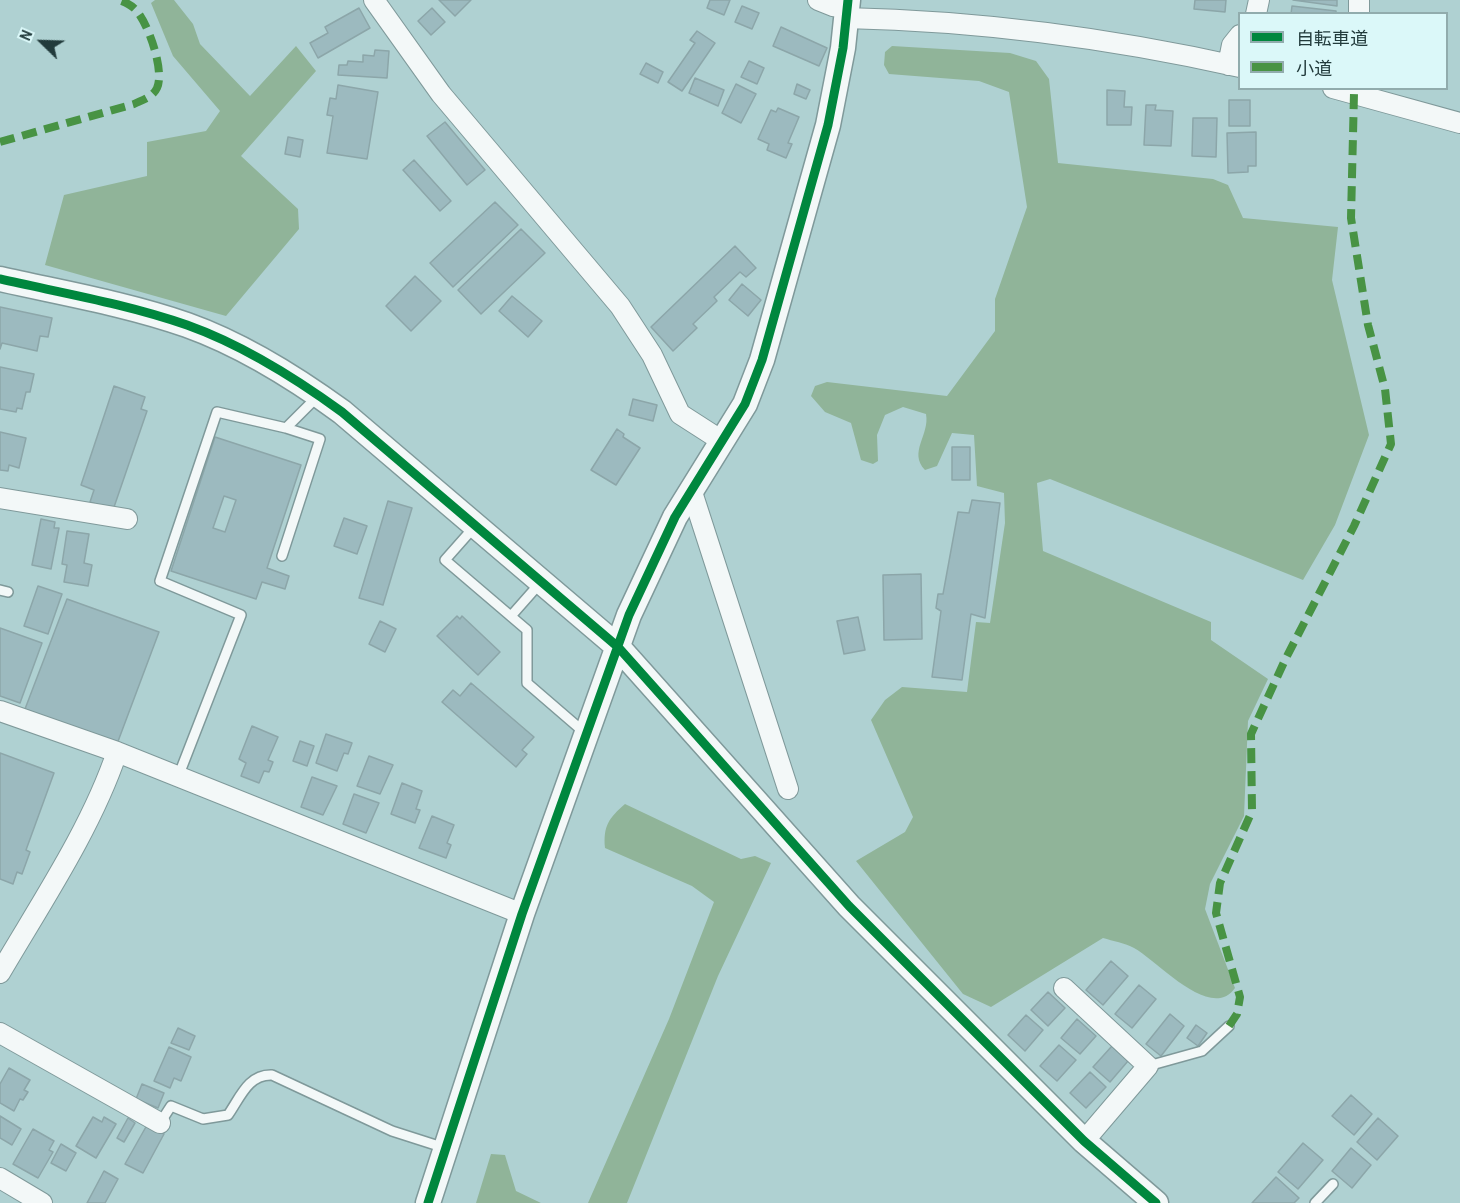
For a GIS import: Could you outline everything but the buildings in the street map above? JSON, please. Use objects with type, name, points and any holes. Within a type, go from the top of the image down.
[{"type":"street","points":[[374,0],[441,94],[620,306],[652,355],[680,414],[722,441]]},
{"type":"street","points":[[818,0],[833,6],[908,20],[1013,30],[1234,66],[1232,45],[1238,37]]},
{"type":"street","points":[[428,1203],[522,914],[618,647],[659,550],[691,489],[745,404],[779,304],[828,125],[848,9]]},
{"type":"street","points":[[1354,91],[1460,123]]},
{"type":"street","points":[[0,279],[140,311],[188,325],[241,348],[293,377],[319,395],[477,524],[618,647],[849,906],[1084,1141],[1156,1203]]},
{"type":"street","points":[[691,489],[788,789]]},
{"type":"street","points":[[0,498],[127,519]]},
{"type":"street","points":[[0,711],[117,752],[522,914]]},
{"type":"street","points":[[0,973],[46,896],[107,780],[117,752]]},
{"type":"street","points":[[1064,988],[1148,1066],[1084,1141]]},
{"type":"street","points":[[0,1033],[160,1123]]},
{"type":"street","points":[[0,1178],[42,1203]]},
{"type":"lane","points":[[286,428],[319,395]]},
{"type":"lane","points":[[178,777],[241,615],[160,582],[217,412],[286,428],[320,439],[282,556]]},
{"type":"lane","points":[[477,524],[445,560],[527,630],[527,683],[586,734]]},
{"type":"lane","points":[[511,616],[542,581]]},
{"type":"lane","points":[[1148,1066],[1202,1051],[1229,1026]]},
{"type":"lane","points":[[160,1123],[171,1106],[203,1119],[228,1115],[252,1078],[261,1074],[272,1075],[392,1131],[445,1148]]},
{"type":"lane","points":[[1315,1203],[1333,1184]]},
{"type":"green space","points":[[155,0],[174,0],[193,24],[200,44],[250,96],[296,46],[316,71],[241,156],[298,209],[299,229],[226,316],[45,265],[64,195],[147,176],[147,142],[206,131],[220,111],[173,56],[151,3]]},
{"type":"green space","points":[[892,46],[1010,53],[1036,61],[1049,79],[1058,163],[1213,179],[1228,185],[1243,218],[1338,227],[1332,280],[1369,435],[1335,525],[1303,580],[1050,479],[1037,483],[1043,551],[1211,622],[1211,640],[1268,679],[1248,721],[1244,816],[1210,884],[1205,909],[1235,988],[1225,997],[1213,998],[1199,994],[1134,948],[1103,938],[991,1007],[963,994],[856,861],[905,832],[913,817],[871,720],[885,700],[902,687],[967,692],[976,622],[990,623],[1005,523],[1004,493],[977,486],[974,435],[952,433],[937,466],[925,470],[920,463],[919,450],[925,429],[926,414],[903,407],[885,415],[877,435],[878,461],[873,464],[861,460],[851,423],[825,412],[811,396],[815,386],[827,382],[947,396],[995,331],[995,299],[1027,207],[1009,92],[979,81],[889,74],[884,65],[885,52]]},
{"type":"green space","points":[[625,804],[741,859],[755,856],[771,863],[718,976],[627,1203],[588,1203],[669,1019],[714,902],[692,886],[605,848],[608,823]]},
{"type":"green space","points":[[491,1154],[505,1155],[516,1191],[541,1203],[476,1203]]},
{"type":"marked path","points":[[0,142],[134,104],[153,94],[157,88],[159,70],[150,35],[135,9],[119,0]]},
{"type":"marked path","points":[[1229,1026],[1237,1014],[1240,997],[1216,913],[1220,883],[1252,811],[1251,734],[1285,660],[1354,526],[1391,444],[1385,389],[1368,325],[1351,218],[1354,93]]},
{"type":"cycle path","points":[[428,1203],[522,914],[629,615],[675,517],[745,404],[762,360],[828,125],[843,48],[848,0]]},
{"type":"cycle path","points":[[0,279],[141,311],[208,333],[268,363],[342,412],[618,647],[849,906],[1084,1141],[1156,1203]]}]
